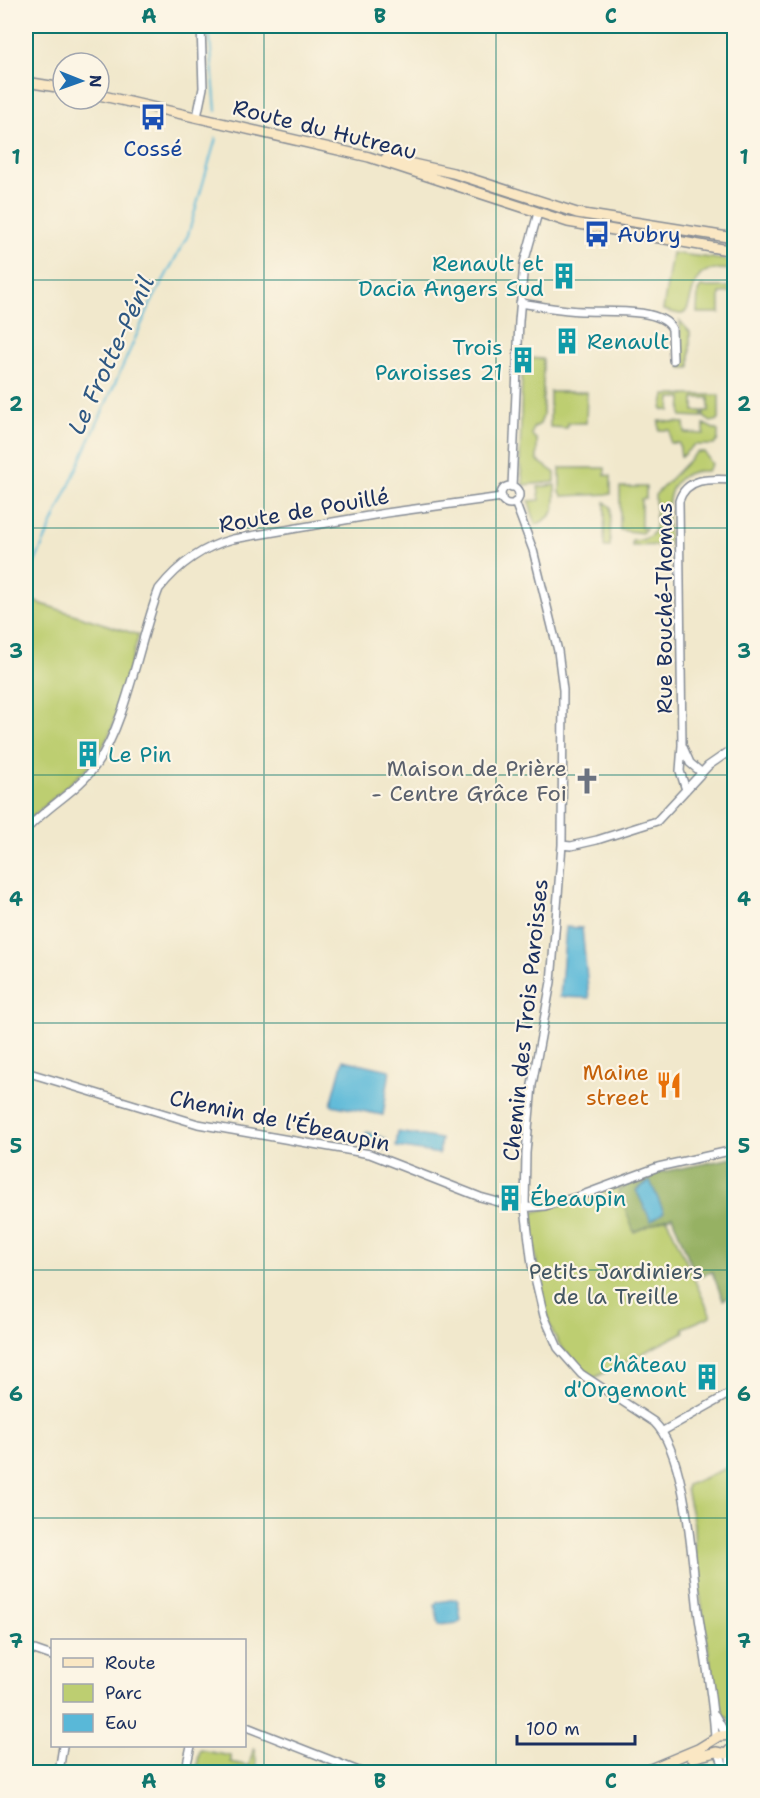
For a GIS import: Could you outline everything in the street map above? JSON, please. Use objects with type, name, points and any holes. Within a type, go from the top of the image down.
[{"type":"street","points":[[197,117],[203,88],[201,26]]},
{"type":"street","points":[[26,82],[51,86]]},
{"type":"street","name":"Route du Hutreau","points":[[111,98],[369,157],[571,223],[735,251]]},
{"type":"street","points":[[369,157],[390,159],[453,173],[577,213],[735,238]]},
{"type":"street","points":[[512,487],[520,303],[524,263],[538,213]]},
{"type":"street","points":[[520,303],[586,312],[608,310],[661,318],[672,328],[673,360]]},
{"type":"street","name":"Rue Bouché-Thomas","points":[[686,790],[680,771],[682,745],[679,501],[684,491],[696,482],[735,480]]},
{"type":"street","points":[[512,487],[518,492],[515,502],[507,503],[502,497],[504,489],[512,487]]},
{"type":"street","name":"Route de Pouillé","points":[[26,830],[89,774],[105,751],[118,720],[159,589],[196,554],[212,545],[232,539],[386,513],[502,497]]},
{"type":"street","name":"Chemin des Trois Paroisses","points":[[515,502],[533,550],[560,661],[564,690],[562,845],[551,982],[528,1119],[525,1208],[536,1286],[544,1316],[558,1348],[580,1374],[654,1422],[663,1431]]},
{"type":"street","name":"Rue Bouché-Thomas","points":[[682,745],[690,763],[702,772]]},
{"type":"street","points":[[562,845],[591,842],[653,823],[661,818],[702,772],[735,748]]},
{"type":"street","name":"Chemin de l'Ébeaupin","points":[[26,1072],[207,1126],[370,1154],[480,1197],[525,1208]]},
{"type":"street","points":[[525,1208],[545,1206],[580,1196],[658,1167],[735,1150]]},
{"type":"street","points":[[728,1773],[714,1740],[687,1516],[663,1431],[735,1391]]},
{"type":"street","points":[[26,1647],[51,1656]]},
{"type":"street","points":[[711,1704],[732,1742],[728,1773]]},
{"type":"street","points":[[246,1727],[361,1773]]},
{"type":"street","points":[[643,1773],[675,1761],[714,1740],[729,1735]]},
{"type":"street","points":[[63,1747],[59,1772],[95,1773]]},
{"type":"street","points":[[185,1773],[190,1747]]},
{"type":"street","points":[[675,1761],[732,1748]]},
{"type":"green space","points":[[672,253],[734,261],[734,270],[713,269],[703,273],[694,286],[685,312],[680,314],[663,310]]},
{"type":"green space","points":[[701,287],[734,287],[734,292],[720,293],[720,313],[697,313],[698,291]]},
{"type":"green space","points":[[680,321],[690,332],[690,368],[681,368]]},
{"type":"green space","points":[[527,358],[543,359],[543,416],[540,424],[533,428],[532,435],[537,440],[537,460],[555,473],[555,482],[524,485],[520,465],[522,367],[527,367]]},
{"type":"green space","points":[[550,392],[587,392],[586,423],[568,423],[567,428],[550,427]]},
{"type":"green space","points":[[665,395],[719,395],[719,420],[711,422],[704,417],[704,411],[709,411],[709,398],[694,398],[694,411],[702,411],[702,417],[681,416],[682,398],[671,398],[670,411],[662,409]]},
{"type":"green space","points":[[659,421],[684,423],[685,433],[704,434],[704,424],[718,431],[718,440],[714,445],[694,445],[681,457],[679,443],[670,443],[670,430],[659,430]]},
{"type":"green space","points":[[697,452],[704,452],[712,464],[707,471],[692,472],[681,477],[674,485],[668,507],[669,545],[632,546],[632,541],[642,540],[653,533],[656,520],[655,495]]},
{"type":"green space","points":[[560,468],[605,468],[605,475],[611,476],[611,494],[563,496],[560,492]]},
{"type":"green space","points":[[555,485],[554,510],[548,518],[535,525],[529,501],[540,500],[538,487]]},
{"type":"green space","points":[[620,487],[646,487],[646,498],[641,499],[641,528],[646,528],[642,533],[620,530]]},
{"type":"green space","points":[[605,502],[611,507],[610,547],[604,547]]},
{"type":"green space","points":[[26,599],[139,635],[111,731],[95,761],[26,823]]},
{"type":"green space","points":[[733,1158],[734,1295],[723,1300],[712,1272],[696,1277],[672,1216],[634,1232],[618,1190],[652,1174]]},
{"type":"green space","name":"Petits Jardiniers de la Treille","points":[[647,1175],[711,1316],[683,1328],[684,1332],[594,1378],[566,1352],[551,1329],[542,1298],[531,1216],[534,1212],[579,1200]]},
{"type":"green space","points":[[734,1465],[734,1723],[721,1713],[716,1701],[695,1561],[694,1524],[686,1489],[687,1485]]},
{"type":"green space","points":[[254,1747],[258,1772],[196,1772],[200,1750],[231,1756],[231,1762],[249,1766]]},
{"type":"water","points":[[566,927],[582,928],[589,998],[560,997]]},
{"type":"water","points":[[343,1060],[390,1070],[383,1115],[331,1105]]},
{"type":"water","points":[[367,1132],[386,1139],[384,1150],[359,1140]]},
{"type":"water","points":[[398,1132],[441,1139],[439,1154],[396,1147]]},
{"type":"water","points":[[650,1181],[664,1212],[651,1221],[636,1190]]},
{"type":"water","points":[[456,1599],[461,1620],[458,1623],[439,1625],[435,1605],[438,1602]]},
{"type":"waterway","name":"Le Frotte-Pénil","points":[[209,26],[216,111]]},
{"type":"waterway","name":"Le Frotte-Pénil","points":[[26,582],[151,303],[188,235],[216,138]]},
{"type":"place","name":"Cossé","points":[[153,117]]},
{"type":"place","name":"Aubry","points":[[597,234]]},
{"type":"place","name":"Renault et Dacia Angers Sud","points":[[564,276]]},
{"type":"place","name":"Renault","points":[[567,341]]},
{"type":"place","name":"Trois Paroisses 21","points":[[523,360]]},
{"type":"place","name":"Le Pin","points":[[88,754]]},
{"type":"place","name":"Maison de Prière - Centre Grâce Foi","points":[[587,781]]},
{"type":"place","name":"Maine street","points":[[669,1085]]},
{"type":"place","name":"Ébeaupin","points":[[510,1198]]},
{"type":"place","name":"Château d'Orgemont","points":[[707,1377]]}]
